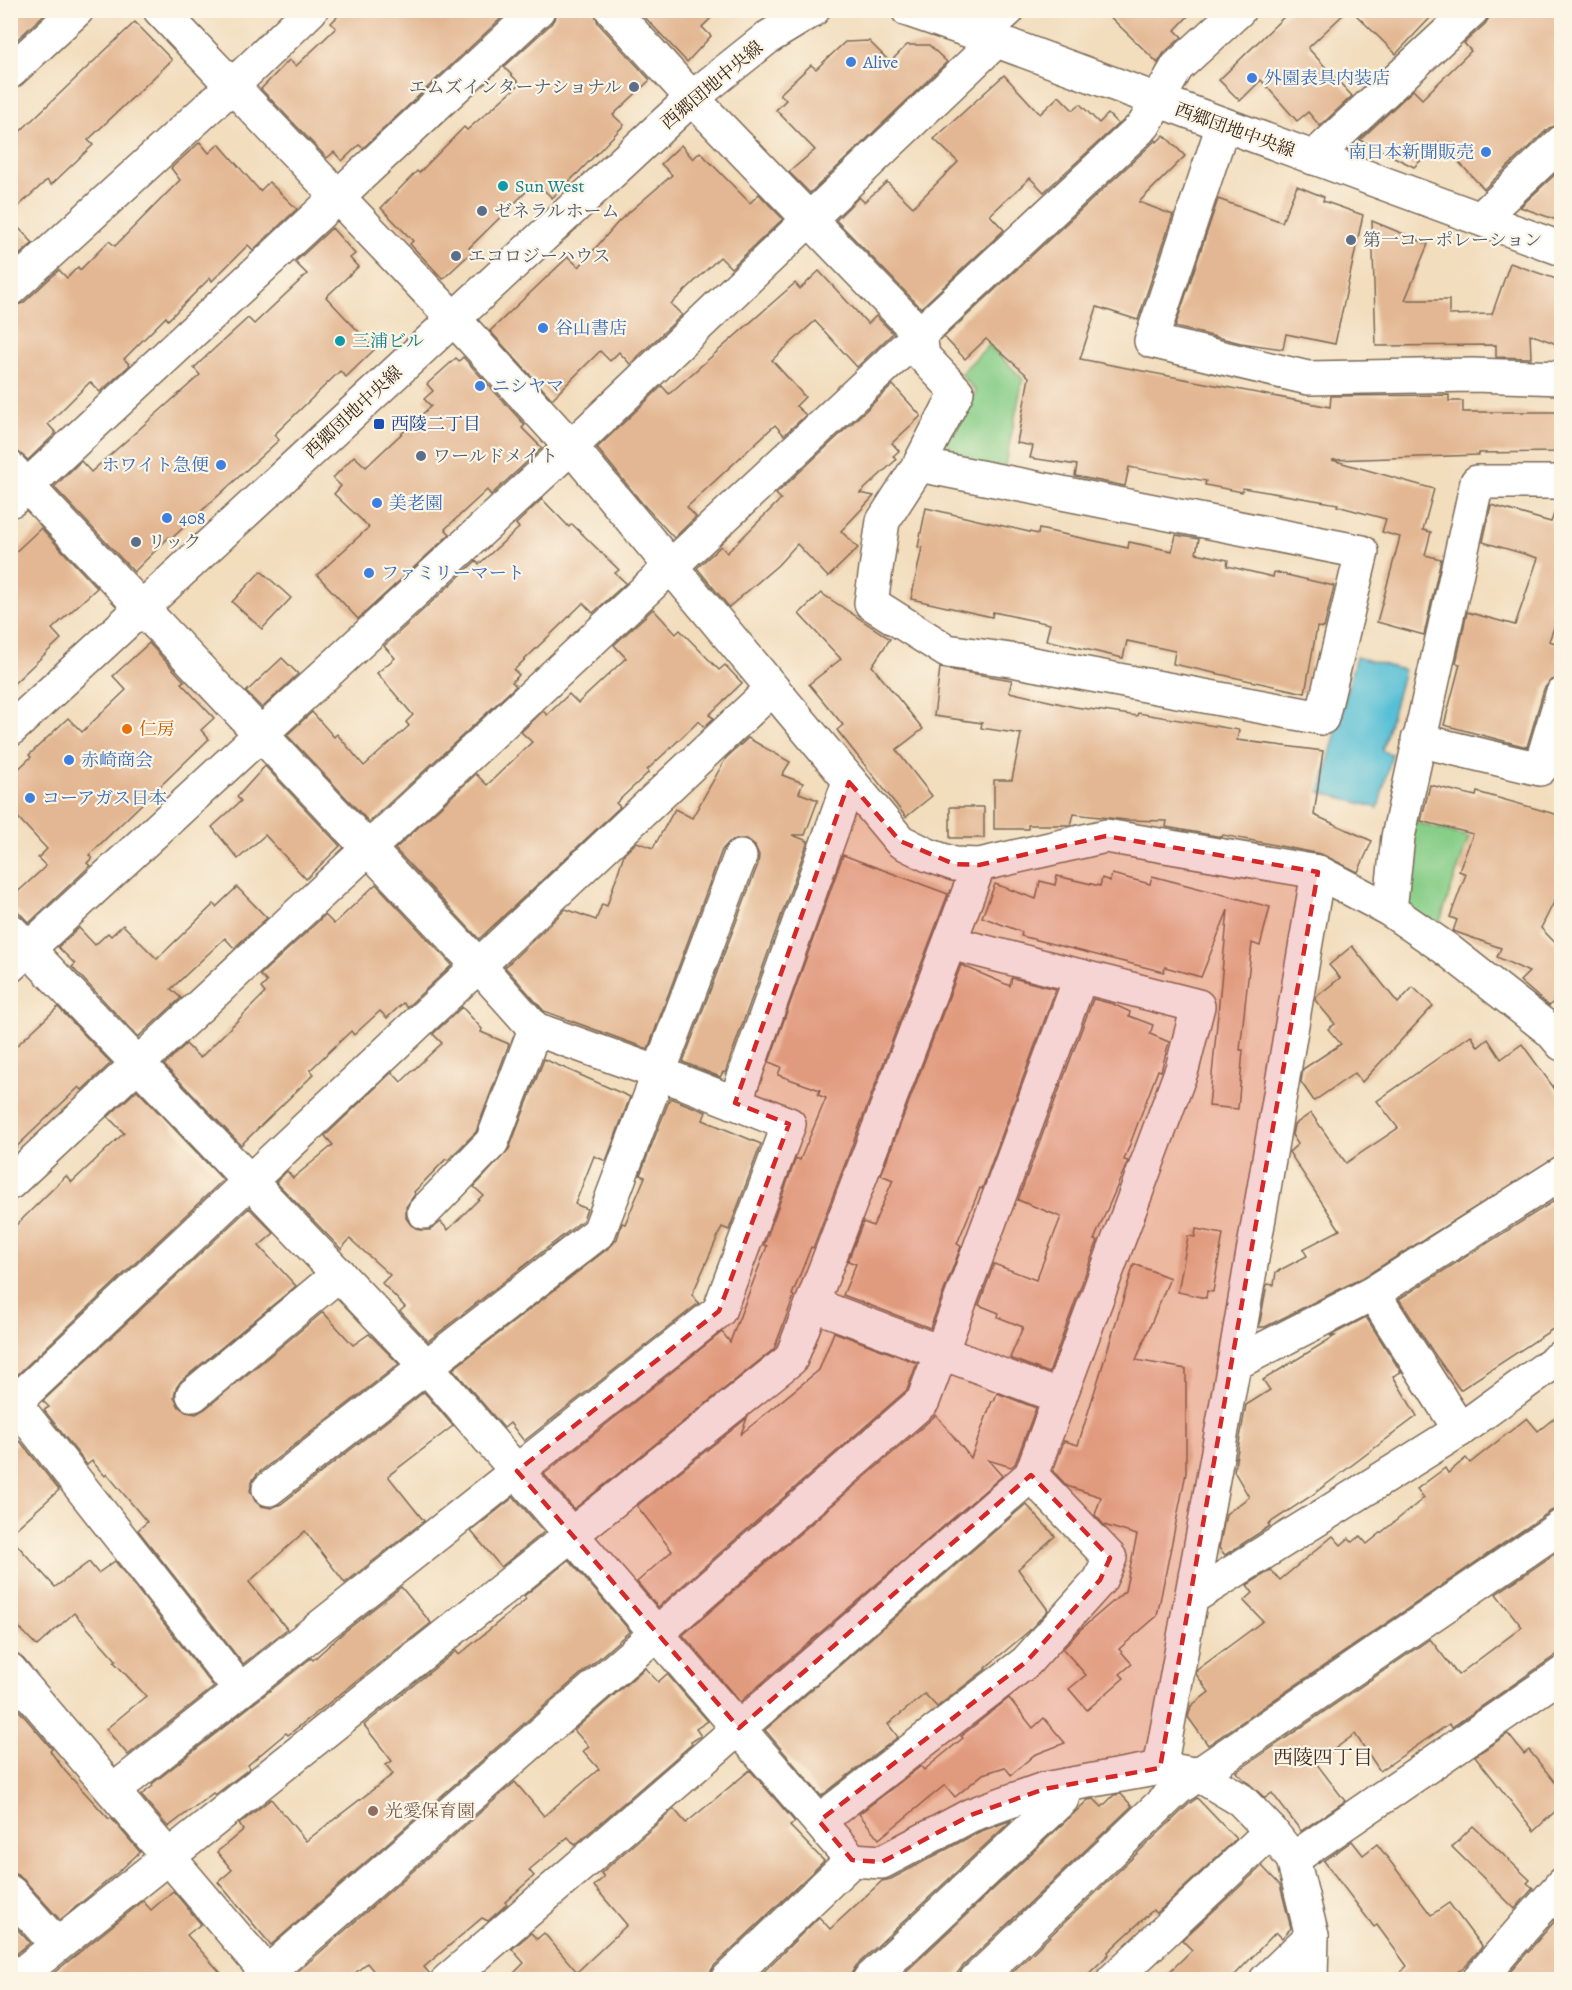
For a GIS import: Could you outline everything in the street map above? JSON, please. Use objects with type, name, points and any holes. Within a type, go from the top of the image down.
[{"type":"street","points":[[10,72],[76,10]]},
{"type":"street","points":[[160,10],[454,319],[571,447],[900,841],[928,855],[954,864],[979,865],[1106,836],[1318,872],[1390,910],[1558,1032]]},
{"type":"street","points":[[10,290],[311,10]]},
{"type":"street","points":[[113,1791],[719,1311],[789,1124],[659,1073],[535,1029],[479,966],[142,608],[16,485],[337,197],[537,10]]},
{"type":"street","points":[[612,10],[692,98],[920,334],[923,356],[957,392],[919,465],[883,521],[871,603],[947,651],[1017,661],[1322,718],[1362,552],[919,465]]},
{"type":"street","name":"西郷団地中央線","points":[[10,730],[692,98],[767,38],[813,10]]},
{"type":"street","name":"西郷団地中央線","points":[[908,10],[1562,249]]},
{"type":"street","points":[[1008,10],[989,38],[811,220],[571,447],[260,734],[17,948],[138,1064],[426,1366],[852,1860],[882,1862],[971,1815],[1044,1789],[1161,1768],[1199,1775],[1241,1800],[1271,1831],[1293,1859],[1312,1936],[1311,1980]]},
{"type":"street","points":[[10,1183],[1144,125],[1178,67],[1239,10]]},
{"type":"street","points":[[1313,158],[1472,10]]},
{"type":"street","points":[[1223,124],[1151,341],[1308,378],[1473,375],[1562,378]]},
{"type":"street","points":[[1481,218],[1562,142]]},
{"type":"street","points":[[1390,910],[1398,837],[1477,483],[1562,482]]},
{"type":"street","points":[[240,1690],[12,1402],[772,689]]},
{"type":"street","points":[[1418,740],[1540,769],[1562,695]]},
{"type":"street","points":[[735,1103],[849,782]]},
{"type":"street","points":[[269,1489],[599,1232],[740,857]]},
{"type":"street","points":[[14,1980],[791,1359],[979,865]]},
{"type":"street","points":[[1161,1768],[1234,1364],[1318,872]]},
{"type":"street","points":[[448,1980],[1031,1475],[1182,1068],[1198,1005],[950,943]]},
{"type":"street","points":[[10,1670],[267,1977],[923,1401],[1081,976]]},
{"type":"street","points":[[424,1212],[492,1142],[535,1029]]},
{"type":"street","points":[[1234,1364],[1372,1293],[1562,1173]]},
{"type":"street","points":[[193,1395],[339,1274]]},
{"type":"street","points":[[1372,1293],[1460,1430]]},
{"type":"street","points":[[812,1305],[1060,1397]]},
{"type":"street","points":[[1193,1597],[1460,1430],[1562,1356]]},
{"type":"street","points":[[819,1821],[1026,1662],[1100,1580],[1110,1558],[1031,1475]]},
{"type":"street","points":[[976,1980],[1177,1789],[1562,1526]]},
{"type":"street","points":[[1293,1859],[1562,1674]]},
{"type":"street","points":[[869,1980],[1062,1798],[1066,1785]]},
{"type":"street","points":[[1113,1980],[1271,1831]]},
{"type":"street","points":[[727,1980],[852,1860]]},
{"type":"street","points":[[1491,1973],[1562,1884]]},
{"type":"street","points":[[10,1892],[57,1945]]},
{"type":"street","points":[[1266,1980],[1312,1936]]},
{"type":"highlighted area","points":[[849,782],[900,841],[954,864],[979,865],[1106,836],[1318,872],[1160,1768],[1044,1789],[971,1815],[882,1862],[852,1860],[819,1821],[1026,1662],[1100,1580],[1110,1558],[1031,1475],[739,1728],[517,1471],[719,1311],[789,1124],[735,1103]]},
{"type":"green space","points":[[989,345],[1023,379],[1004,470],[954,461],[944,443],[976,391],[960,374]]},
{"type":"green space","points":[[1414,822],[1469,837],[1438,927],[1411,910],[1405,897]]},
{"type":"water","points":[[1356,657],[1404,670],[1382,751],[1392,754],[1378,808],[1320,792]]},
{"type":"building","points":[[10,10],[49,10],[10,46]]},
{"type":"building","points":[[344,10],[510,10],[363,148],[359,145],[342,161],[334,152],[327,158],[261,89],[289,60],[296,66],[336,28],[331,23]]},
{"type":"building","points":[[556,10],[594,10],[598,23],[650,80],[613,115],[624,125],[552,198],[536,182],[469,248],[473,251],[443,279],[410,244],[413,241],[381,208],[464,127],[467,130],[520,84],[504,67],[551,24],[556,16]]},
{"type":"building","points":[[638,10],[719,10],[702,27],[711,36],[687,62]]},
{"type":"building","points":[[1103,10],[1194,10],[1175,30],[1182,37],[1164,53],[1158,63]]},
{"type":"building","points":[[1291,10],[1348,10],[1308,48],[1352,96],[1320,126],[1308,112],[1297,121],[1261,80],[1240,101],[1219,80]]},
{"type":"building","points":[[1351,10],[1444,10],[1437,17],[1433,15],[1396,54]]},
{"type":"building","points":[[1490,10],[1562,10],[1562,124],[1549,128],[1484,189],[1440,142],[1414,167],[1360,140],[1413,90],[1422,99],[1471,51],[1464,43],[1485,24],[1490,16]]},
{"type":"building","points":[[135,22],[172,60],[88,140],[93,145],[51,185],[47,180],[10,214],[10,141]]},
{"type":"building","points":[[869,41],[890,62],[907,45],[929,45],[947,62],[810,193],[789,172],[815,150],[776,110],[786,100],[780,94],[811,65],[816,69],[845,42]]},
{"type":"building","points":[[1004,75],[1040,114],[1059,96],[1073,110],[1080,104],[1099,123],[1108,114],[1118,124],[1044,192],[1030,178],[990,215],[1004,230],[921,308],[836,220],[859,197],[864,202],[887,182],[913,207],[958,162],[934,139]]},
{"type":"building","points":[[1164,135],[1185,156],[1139,202],[1173,215],[1138,320],[1097,307],[1080,359],[1330,407],[1331,396],[1449,395],[1449,401],[1463,401],[1463,412],[1562,412],[1562,452],[1479,453],[1479,455],[1332,460],[1434,489],[1423,530],[1431,532],[1425,555],[1441,559],[1424,635],[1377,622],[1400,537],[1382,532],[1386,519],[1337,506],[1338,504],[1243,488],[1242,492],[1205,485],[1206,481],[1129,467],[1125,486],[1075,476],[1077,465],[1030,458],[1033,446],[1017,443],[1029,377],[986,339],[965,359],[944,337]]},
{"type":"building","points":[[200,142],[209,153],[219,144],[260,191],[269,182],[297,209],[253,250],[248,245],[212,281],[210,278],[168,320],[166,317],[124,359],[130,365],[100,392],[90,382],[48,424],[56,433],[28,460],[10,445],[10,307],[23,303],[59,270],[67,278],[78,267],[80,270],[109,241],[115,246],[180,180],[171,168]]},
{"type":"building","points":[[681,145],[693,159],[700,152],[750,203],[759,194],[783,219],[731,268],[720,257],[671,304],[682,315],[630,364],[619,352],[610,361],[600,351],[552,399],[490,331],[568,257],[579,267],[619,221],[672,175],[661,164]]},
{"type":"building","points":[[1562,168],[1562,222],[1520,207]]},
{"type":"building","points":[[1297,186],[1324,197],[1323,201],[1363,215],[1335,344],[1286,334],[1283,349],[1241,343],[1175,327],[1218,199],[1282,222]]},
{"type":"building","points":[[10,219],[33,243],[10,263]]},
{"type":"building","points":[[1372,221],[1428,244],[1405,300],[1449,300],[1449,315],[1492,314],[1510,263],[1562,281],[1562,346],[1530,334],[1531,358],[1496,357],[1496,345],[1376,346]]},
{"type":"building","points":[[332,228],[355,254],[350,258],[358,267],[326,297],[375,349],[346,377],[340,371],[274,435],[279,440],[171,539],[169,537],[134,572],[54,487],[81,461],[91,472],[200,375],[194,368],[215,348],[248,318],[254,324],[307,274],[295,262]]},
{"type":"building","points":[[819,271],[868,324],[876,316],[893,333],[857,367],[815,321],[772,360],[805,397],[796,406],[806,415],[784,435],[775,425],[687,507],[696,517],[674,538],[597,448],[662,386],[669,394],[795,283],[800,289]]},
{"type":"building","points":[[463,357],[525,425],[522,428],[542,448],[491,495],[487,490],[445,529],[450,534],[358,619],[317,575],[369,527],[334,494],[341,486],[333,478],[354,456],[366,467],[431,406],[424,399],[433,391],[427,384],[456,358],[459,361]]},
{"type":"building","points":[[893,385],[921,416],[892,443],[899,451],[893,456],[896,460],[860,493],[874,496],[841,531],[858,548],[828,577],[797,544],[778,565],[729,607],[697,568],[721,546],[727,553],[781,499],[776,494]]},
{"type":"building","points":[[542,499],[569,527],[572,524],[619,570],[615,573],[626,583],[593,613],[583,603],[514,670],[519,675],[512,682],[516,686],[369,822],[287,735],[312,712],[334,737],[337,734],[364,766],[409,726],[406,722],[413,715],[377,673],[395,658],[384,646],[476,561],[479,564],[519,528],[516,524]]},
{"type":"building","points":[[1558,503],[1562,503],[1562,606],[1549,641],[1562,645],[1562,677],[1550,681],[1544,689],[1527,747],[1444,725],[1460,664],[1456,663],[1467,612],[1515,625],[1538,558],[1483,542],[1491,505],[1551,522]]},
{"type":"building","points":[[926,508],[1038,534],[1039,529],[1128,548],[1129,542],[1172,551],[1176,535],[1199,539],[1196,553],[1228,560],[1227,566],[1273,577],[1274,572],[1334,586],[1324,628],[1317,627],[1305,693],[1173,664],[1175,651],[1127,641],[1123,658],[1046,640],[1050,624],[993,612],[992,617],[911,599],[922,548],[918,547]]},
{"type":"building","points":[[41,528],[97,588],[52,629],[61,639],[10,687],[10,557]]},
{"type":"building","points":[[261,571],[291,598],[262,629],[232,602]]},
{"type":"building","points":[[821,593],[890,639],[872,666],[923,729],[896,750],[932,796],[906,817],[837,730],[843,725],[809,684],[841,659],[799,614]]},
{"type":"building","points":[[653,609],[676,634],[680,630],[719,670],[725,665],[742,683],[709,715],[714,718],[704,727],[699,721],[616,803],[620,807],[479,939],[395,849],[476,774],[487,785],[532,742],[521,732],[543,711],[547,715],[569,694],[578,703],[626,658],[614,645]]},
{"type":"building","points":[[149,643],[184,681],[181,683],[214,718],[201,730],[209,739],[89,855],[92,858],[87,863],[90,866],[29,923],[10,903],[10,899],[46,866],[38,858],[47,849],[10,809],[10,777],[31,757],[29,755],[68,718],[82,732],[126,690],[113,676]]},
{"type":"building","points":[[282,658],[298,674],[262,708],[246,692]]},
{"type":"building","points":[[940,668],[1012,680],[1009,692],[1075,707],[1137,716],[1138,713],[1239,730],[1237,740],[1323,751],[1314,815],[1372,841],[1358,872],[1321,854],[1223,835],[1222,837],[1166,827],[1167,821],[1126,820],[1074,814],[1071,825],[1028,825],[1028,829],[994,829],[994,780],[1012,780],[1021,734],[981,728],[982,723],[934,716]]},
{"type":"building","points":[[748,738],[790,762],[782,775],[803,783],[799,793],[818,800],[805,835],[792,835],[808,841],[725,1073],[723,1072],[720,1077],[683,1062],[758,864],[759,855],[755,846],[746,839],[729,842],[722,850],[648,1049],[544,1011],[505,967],[566,909],[596,920],[602,904],[607,906],[624,854],[637,842],[653,848],[675,809],[692,818],[726,758]]},
{"type":"building","points":[[265,766],[340,846],[306,879],[265,835],[238,859],[212,827],[241,801],[237,797]]},
{"type":"building","points":[[1430,785],[1476,796],[1477,792],[1562,816],[1562,886],[1541,928],[1562,950],[1562,994],[1549,1006],[1520,981],[1529,972],[1497,957],[1501,948],[1453,931],[1457,920],[1450,917],[1466,874],[1459,871],[1473,834],[1421,821]]},
{"type":"building","points":[[950,807],[984,807],[984,838],[950,838]]},
{"type":"building","points":[[843,855],[948,894],[813,1248],[811,1247],[792,1295],[794,1296],[774,1349],[574,1509],[544,1474],[722,1332],[730,1342],[767,1246],[764,1245],[796,1158],[800,1160],[826,1098],[818,1095],[820,1090],[778,1075],[781,1067],[769,1062]]},
{"type":"building","points":[[1112,874],[1150,884],[1152,876],[1270,907],[1260,946],[1252,943],[1240,1050],[1243,1050],[1238,1109],[1209,1106],[1228,910],[1201,977],[1165,967],[1164,972],[1021,936],[1022,932],[982,917],[995,884],[1036,899],[1040,881],[1055,885],[1057,876],[1100,886],[1102,878],[1110,881]]},
{"type":"building","points":[[376,884],[452,965],[407,1007],[403,1003],[387,1018],[380,1011],[354,1035],[351,1031],[310,1070],[314,1074],[241,1145],[164,1065],[186,1044],[200,1058],[265,993],[261,988],[267,982],[260,975],[325,915],[334,924]]},
{"type":"building","points":[[237,887],[267,918],[234,948],[225,938],[171,989],[181,998],[138,1037],[72,967],[75,964],[58,947],[79,928],[95,945],[108,933],[111,936],[123,925],[157,959],[214,904],[216,907]]},
{"type":"building","points":[[1352,946],[1398,1003],[1413,987],[1433,1006],[1362,1082],[1355,1073],[1314,1101],[1301,1082],[1303,1069],[1341,1044],[1328,1029],[1335,1024],[1315,1000],[1340,978],[1329,965]]},
{"type":"building","points":[[961,965],[1010,986],[1012,978],[1056,989],[982,1189],[980,1188],[957,1244],[961,1246],[930,1328],[843,1295],[856,1264],[848,1261],[863,1222],[873,1226],[893,1180],[881,1175]]},
{"type":"building","points":[[1093,999],[1113,1004],[1130,1012],[1129,1016],[1153,1025],[1150,1034],[1169,1042],[1161,1071],[1158,1070],[1124,1160],[1128,1161],[1094,1240],[1098,1241],[1049,1373],[1010,1358],[1023,1327],[998,1317],[999,1313],[979,1305],[994,1264],[1036,1280],[1061,1217],[1018,1200]]},
{"type":"building","points":[[58,1007],[111,1063],[82,1090],[79,1087],[10,1153],[10,1052]]},
{"type":"building","points":[[462,1007],[482,1029],[481,1032],[509,1044],[476,1132],[414,1192],[415,1194],[406,1207],[406,1218],[419,1230],[430,1230],[441,1222],[448,1230],[483,1195],[474,1187],[509,1149],[544,1059],[630,1097],[606,1161],[594,1156],[575,1204],[587,1209],[583,1220],[428,1341],[400,1311],[405,1307],[382,1283],[390,1275],[350,1239],[341,1249],[276,1182],[287,1171],[293,1178],[333,1145],[325,1136],[392,1072],[401,1082],[442,1043],[433,1034]]},
{"type":"building","points":[[1471,1035],[1478,1047],[1488,1039],[1501,1059],[1522,1044],[1562,1099],[1562,1153],[1364,1277],[1265,1327],[1259,1327],[1267,1284],[1274,1285],[1276,1272],[1307,1256],[1303,1249],[1340,1230],[1289,1152],[1298,1144],[1292,1135],[1294,1125],[1311,1113],[1346,1163],[1398,1128],[1377,1101]]},
{"type":"building","points":[[137,1090],[223,1180],[17,1375],[10,1368],[10,1231],[66,1176],[72,1182],[124,1133],[108,1117]]},
{"type":"building","points":[[670,1098],[706,1112],[703,1120],[761,1144],[729,1230],[722,1227],[692,1295],[699,1303],[524,1441],[510,1423],[504,1428],[453,1369],[617,1239],[622,1223],[625,1224],[645,1177],[640,1175]]},
{"type":"building","points":[[1562,1196],[1562,1323],[1460,1390],[1399,1299]]},
{"type":"building","points":[[249,1208],[274,1233],[259,1246],[296,1286],[181,1381],[176,1388],[174,1398],[179,1407],[186,1412],[196,1414],[205,1409],[323,1312],[353,1345],[369,1334],[399,1364],[257,1474],[252,1481],[250,1491],[255,1501],[261,1506],[271,1508],[281,1504],[424,1392],[453,1426],[388,1476],[424,1521],[345,1583],[305,1531],[249,1582],[287,1629],[243,1664],[138,1530],[147,1522],[107,1474],[105,1476],[92,1461],[87,1465],[44,1410],[49,1407],[43,1401]]},
{"type":"building","points":[[1196,1229],[1223,1234],[1213,1292],[1207,1291],[1206,1298],[1178,1292],[1188,1236],[1195,1237]]},
{"type":"building","points":[[1134,1264],[1170,1278],[1136,1360],[1186,1369],[1186,1473],[1157,1616],[1119,1649],[1132,1664],[1120,1674],[1124,1678],[1087,1710],[1069,1689],[1086,1675],[1063,1649],[1080,1630],[1125,1591],[1137,1535],[1104,1525],[1095,1515],[1101,1497],[1067,1486],[1053,1471],[1064,1441],[1078,1445]]},
{"type":"building","points":[[1366,1317],[1401,1372],[1393,1376],[1417,1416],[1311,1496],[1268,1524],[1270,1526],[1225,1555],[1219,1548],[1226,1514],[1249,1497],[1234,1471],[1246,1405],[1270,1390],[1263,1380],[1335,1336],[1330,1336]]},
{"type":"building","points":[[834,1332],[917,1363],[907,1390],[658,1607],[637,1582],[672,1551],[637,1506],[747,1418],[741,1434],[819,1370]]},
{"type":"building","points":[[997,1393],[1036,1408],[1015,1464],[1011,1467],[988,1460],[1002,1476],[740,1702],[683,1635],[936,1415],[971,1458]]},
{"type":"building","points":[[1562,1412],[1562,1507],[1551,1511],[1208,1745],[1188,1717],[1191,1706],[1209,1692],[1196,1674],[1197,1670],[1263,1621],[1244,1601],[1253,1593],[1247,1585],[1271,1570],[1280,1580],[1333,1536],[1341,1545],[1349,1538],[1353,1542],[1360,1536],[1367,1544],[1424,1498],[1417,1489],[1445,1468],[1448,1473],[1466,1458],[1470,1463],[1527,1418],[1538,1431]]},
{"type":"building","points":[[20,1441],[59,1490],[10,1534],[10,1449]]},
{"type":"building","points":[[514,1497],[544,1532],[501,1567],[471,1531]]},
{"type":"building","points":[[1026,1504],[1055,1536],[1018,1569],[1048,1610],[1029,1631],[986,1669],[937,1707],[925,1694],[888,1724],[898,1737],[821,1796],[765,1730]]},
{"type":"building","points":[[10,1537],[55,1587],[89,1562],[98,1573],[115,1561],[214,1687],[128,1755],[106,1729],[146,1696],[114,1662],[116,1660],[74,1613],[37,1646],[10,1618]]},
{"type":"building","points":[[1562,1549],[1562,1651],[1452,1727],[1449,1724],[1380,1771],[1355,1734],[1316,1763],[1345,1801],[1301,1831],[1272,1793],[1265,1798],[1236,1772],[1430,1639],[1458,1675],[1522,1627],[1496,1594]]},
{"type":"building","points":[[569,1560],[630,1631],[271,1945],[218,1882],[232,1870],[217,1852],[243,1830],[239,1824],[271,1799],[306,1841],[393,1774],[386,1765],[392,1761],[364,1725],[456,1651],[459,1655],[526,1599],[524,1596]]},
{"type":"building","points":[[401,1587],[431,1623],[288,1735],[286,1733],[248,1765],[250,1768],[168,1827],[141,1795],[311,1658],[313,1660]]},
{"type":"building","points":[[645,1668],[658,1682],[667,1674],[708,1721],[696,1729],[701,1736],[691,1742],[692,1744],[575,1845],[568,1837],[529,1870],[534,1876],[505,1902],[507,1904],[488,1921],[482,1918],[424,1967],[430,1974],[430,1980],[381,1980],[367,1963],[347,1980],[300,1980],[295,1974],[515,1782],[544,1816],[599,1769],[583,1751],[589,1747],[574,1730]]},
{"type":"building","points":[[1009,1698],[1033,1728],[1044,1718],[1065,1743],[1034,1755],[1011,1775],[1005,1767],[983,1774],[955,1797],[945,1785],[879,1839],[859,1814],[921,1766],[924,1770],[963,1738],[961,1736]]},
{"type":"building","points":[[10,1700],[52,1749],[50,1751],[65,1771],[109,1819],[111,1818],[140,1852],[60,1920],[24,1880],[16,1874],[10,1874]]},
{"type":"building","points":[[1508,1734],[1524,1754],[1529,1750],[1562,1791],[1562,1805],[1534,1831],[1475,1756]]},
{"type":"building","points":[[750,1770],[795,1822],[790,1826],[824,1861],[714,1966],[709,1974],[709,1980],[507,1980],[524,1963],[512,1949],[531,1933],[537,1939],[544,1933],[577,1972],[627,1925],[594,1886],[604,1877],[601,1873],[674,1809],[686,1823]]},
{"type":"building","points":[[1121,1794],[1132,1806],[963,1966],[952,1980],[897,1980],[1088,1800],[1094,1799],[1102,1807],[1114,1795]]},
{"type":"building","points":[[1197,1798],[1236,1839],[1157,1913],[1153,1910],[1082,1980],[1004,1980],[1189,1804]]},
{"type":"building","points":[[1012,1820],[856,1966],[851,1974],[851,1980],[755,1980],[819,1917],[830,1929],[882,1881],[891,1879],[979,1832]]},
{"type":"building","points":[[1473,1826],[1530,1880],[1527,1883],[1533,1888],[1515,1909],[1452,1847]]},
{"type":"building","points":[[1352,1841],[1363,1855],[1377,1844],[1431,1915],[1449,1903],[1482,1947],[1465,1966],[1447,1980],[1393,1980],[1407,1966],[1377,1925],[1374,1927],[1324,1861]]},
{"type":"building","points":[[1262,1866],[1280,1885],[1291,1928],[1282,1938],[1276,1932],[1230,1980],[1161,1980],[1192,1950],[1182,1940]]},
{"type":"building","points":[[173,1891],[201,1924],[187,1935],[227,1980],[45,1980],[143,1901],[151,1910]]},
{"type":"building","points":[[1562,1913],[1562,1980],[1503,1980]]},
{"type":"building","points":[[10,1921],[30,1943],[10,1959]]},
{"type":"place","name":"Alive","points":[[851,62]]},
{"type":"place","name":"外園表具内装店","points":[[1252,78]]},
{"type":"place","name":"エムズインターナショナル","points":[[634,87]]},
{"type":"place","name":"南日本新聞販売","points":[[1486,152]]},
{"type":"place","name":"Sun West","points":[[503,186]]},
{"type":"place","name":"ゼネラルホーム","points":[[482,211]]},
{"type":"place","name":"第一コーポレーション","points":[[1351,240]]},
{"type":"place","name":"エコロジーハウス","points":[[456,256]]},
{"type":"place","name":"谷山書店","points":[[543,328]]},
{"type":"place","name":"三浦ビル","points":[[340,341]]},
{"type":"place","name":"ニシヤマ","points":[[480,386]]},
{"type":"place","name":"西陵二丁目","points":[[379,424]]},
{"type":"place","name":"ワールドメイト","points":[[421,456]]},
{"type":"place","name":"ホワイト急便","points":[[221,465]]},
{"type":"place","name":"美老園","points":[[377,503]]},
{"type":"place","name":"408","points":[[167,518]]},
{"type":"place","name":"リック","points":[[136,542]]},
{"type":"place","name":"ファミリーマート","points":[[369,573]]},
{"type":"place","name":"仁房","points":[[127,729]]},
{"type":"place","name":"赤崎商会","points":[[69,760]]},
{"type":"place","name":"コーアガス日本","points":[[30,798]]},
{"type":"place","name":"光愛保育園","points":[[373,1811]]},
{"type":"district","name":"西陵四丁目","points":[[1323,1757]]}]
